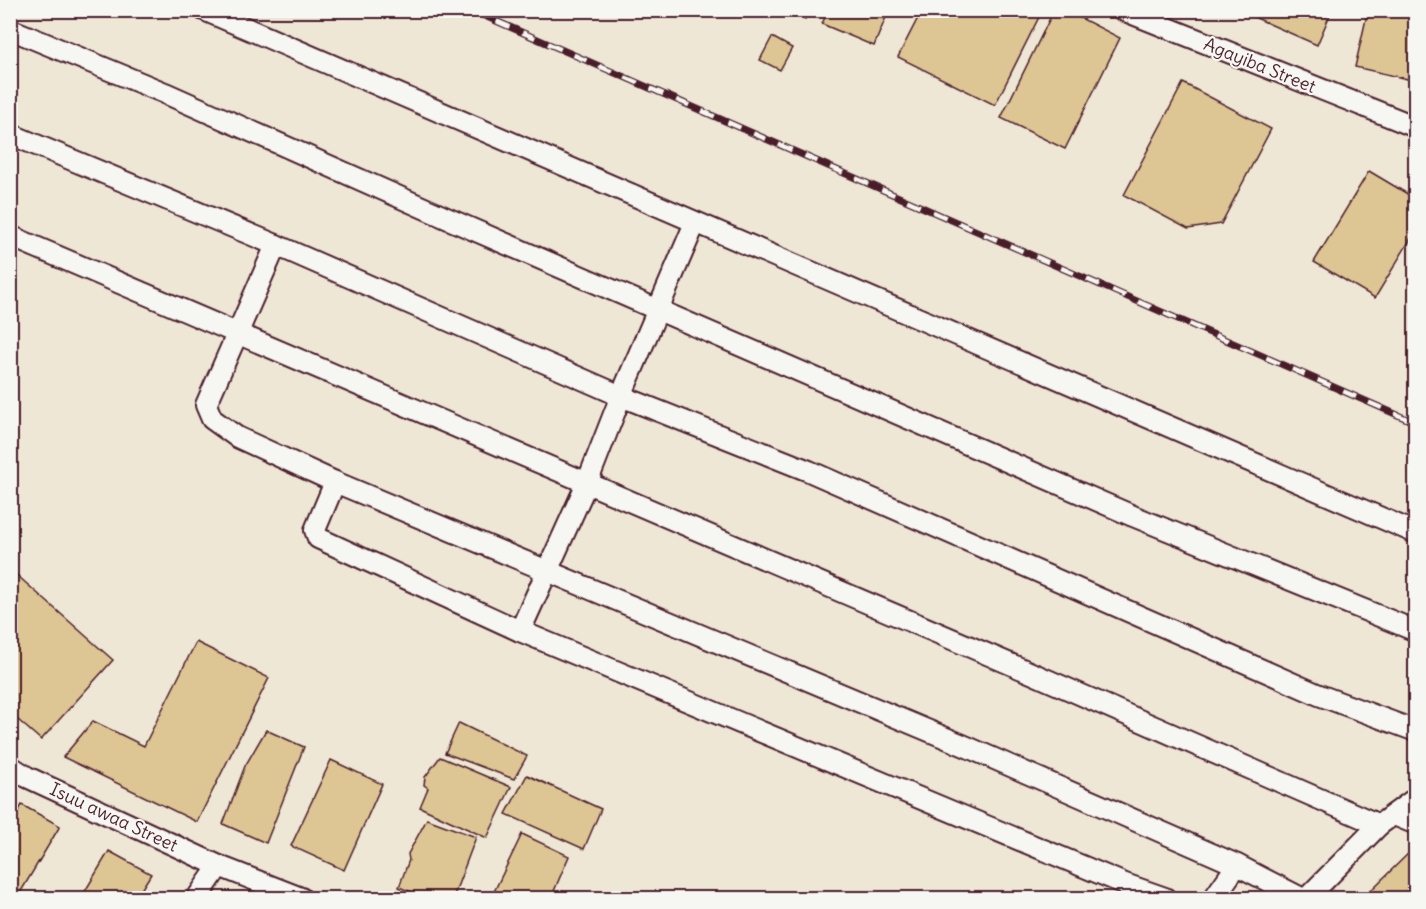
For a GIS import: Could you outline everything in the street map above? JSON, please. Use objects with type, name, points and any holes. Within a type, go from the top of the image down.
[{"type":"street","points":[[204,10],[1416,533]]},
{"type":"street","name":"Agayiba Street","points":[[1123,10],[1416,127]]},
{"type":"street","points":[[10,29],[165,93],[451,220],[1133,516],[1416,631]]},
{"type":"street","points":[[10,134],[276,245],[621,396],[809,471],[1319,695],[1416,731]]},
{"type":"street","points":[[520,631],[587,483],[621,396],[695,223]]},
{"type":"street","points":[[10,236],[1036,675],[1387,820],[1416,824]]},
{"type":"street","points":[[276,245],[206,405],[212,419],[237,437],[335,482],[965,746],[1237,865],[1301,898]]},
{"type":"street","points":[[335,482],[315,530],[318,538],[520,631],[1114,879],[1165,898]]},
{"type":"street","name":"Isuu awaa Street","points":[[10,766],[27,777],[219,866],[301,898]]},
{"type":"street","points":[[1307,898],[1387,820],[1416,798]]},
{"type":"street","points":[[1214,898],[1237,865]]},
{"type":"street","points":[[196,898],[219,866]]},
{"type":"building","points":[[791,10],[810,10],[805,19]]},
{"type":"building","points":[[828,10],[889,10],[874,46],[822,24]]},
{"type":"building","points":[[922,10],[1036,10],[1041,13],[995,105],[898,57]]},
{"type":"building","points":[[1054,10],[1065,10],[1120,38],[1065,149],[1001,118]]},
{"type":"building","points":[[1238,10],[1332,10],[1317,45]]},
{"type":"building","points":[[1368,10],[1416,10],[1416,65],[1412,80],[1355,67]]},
{"type":"building","points":[[772,37],[792,48],[780,70],[760,60]]},
{"type":"building","points":[[1183,83],[1271,129],[1221,224],[1188,229],[1124,195]]},
{"type":"building","points":[[1369,171],[1416,199],[1416,230],[1375,298],[1314,262]]},
{"type":"building","points":[[10,569],[113,660],[41,740],[10,713]]},
{"type":"building","points":[[196,642],[269,678],[197,822],[63,757],[93,721],[144,746]]},
{"type":"building","points":[[459,723],[527,756],[514,779],[445,753]]},
{"type":"building","points":[[266,730],[304,747],[266,843],[223,824],[245,766]]},
{"type":"building","points":[[440,757],[511,787],[487,838],[420,807],[428,788],[424,785],[425,777]]},
{"type":"building","points":[[331,760],[382,784],[344,870],[291,846]]},
{"type":"building","points":[[527,775],[601,809],[584,849],[506,814]]},
{"type":"building","points":[[22,805],[60,826],[17,898],[10,898],[10,824]]},
{"type":"building","points":[[427,819],[476,837],[453,898],[426,898],[399,887],[409,860],[408,854]]},
{"type":"building","points":[[522,834],[569,856],[551,898],[491,898]]},
{"type":"building","points":[[1416,846],[1416,898],[1363,898]]},
{"type":"building","points":[[109,851],[151,874],[136,898],[81,898]]},
{"type":"railway","points":[[471,10],[1416,423]]}]
